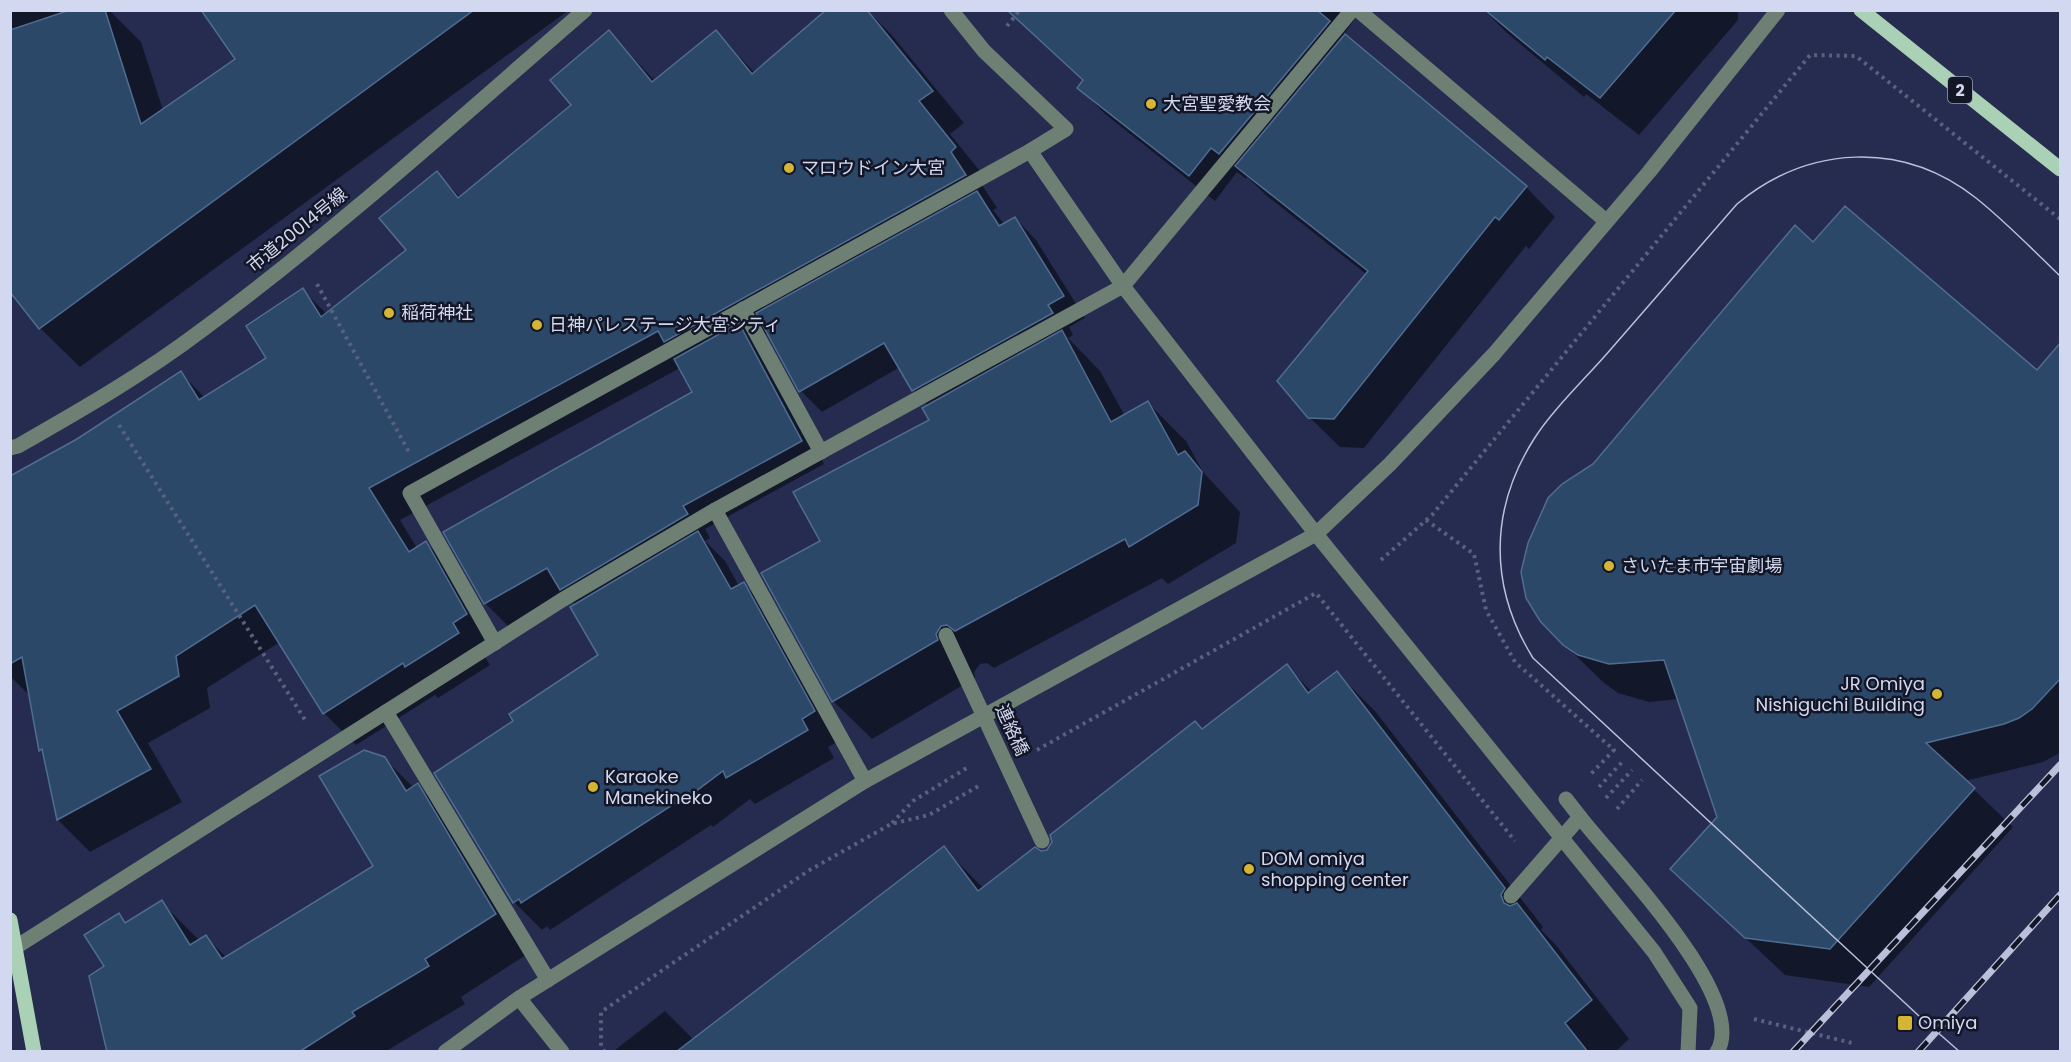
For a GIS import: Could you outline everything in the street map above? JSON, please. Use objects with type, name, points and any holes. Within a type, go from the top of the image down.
[{"type":"main road","name":"2","points":[[1861,10],[2061,169]]},
{"type":"main road","points":[[10,920],[34,1052]]},
{"type":"street","name":"市道20014号線","points":[[10,448],[18,446],[102,398],[201,332],[301,254],[585,10]]},
{"type":"street","points":[[495,643],[410,492],[1030,151],[1066,129],[984,51],[951,10]]},
{"type":"street","points":[[16,947],[562,600],[715,510],[1123,286],[1352,10]]},
{"type":"street","points":[[1358,10],[1606,221]]},
{"type":"street","points":[[445,1052],[519,998],[865,780],[1316,534],[1390,464],[1494,354],[1778,10]]},
{"type":"street","points":[[1030,151],[1123,286],[1316,534],[1654,952],[1690,1008],[1688,1052]]},
{"type":"street","points":[[743,309],[821,452]]},
{"type":"street","points":[[715,510],[865,780]]},
{"type":"street","name":"連絡橋","points":[[946,635],[1042,841]]},
{"type":"street","points":[[386,712],[548,980]]},
{"type":"street","points":[[1566,799],[1685,945],[1710,985],[1721,1013],[1721,1045],[1717,1052]]},
{"type":"street","points":[[1510,896],[1580,817]]},
{"type":"street","points":[[519,998],[561,1052]]},
{"type":"path","points":[[1387,570],[1380,560],[1426,520],[1810,55],[1856,56],[2061,219]]},
{"type":"path","points":[[301,254],[426,484]]},
{"type":"path","points":[[102,398],[325,751]]},
{"type":"path","points":[[1426,520],[1474,555],[1486,610],[1515,662],[1614,750]]},
{"type":"path","points":[[1031,753],[1316,593],[1518,845]]},
{"type":"path","points":[[891,824],[913,801],[999,749]]},
{"type":"path","points":[[605,1052],[601,1046],[601,1012],[807,871],[891,824],[929,815],[990,778]]},
{"type":"path","points":[[1750,1018],[1852,1043]]},
{"type":"building","points":[[70,10],[105,10],[141,124],[235,59],[201,10],[474,10],[39,329],[10,292],[10,30]]},
{"type":"building","points":[[826,10],[867,10],[933,91],[919,101],[956,147],[951,152],[966,175],[664,342],[658,331],[369,488],[409,552],[426,541],[467,614],[453,623],[459,633],[405,667],[403,663],[323,714],[255,605],[176,656],[179,676],[117,711],[151,769],[57,820],[42,749],[39,751],[22,657],[10,664],[10,476],[77,439],[181,371],[199,400],[266,358],[246,326],[303,288],[321,317],[406,250],[379,218],[437,171],[458,198],[571,105],[550,80],[609,30],[652,82],[716,30],[752,74]]},
{"type":"building","points":[[1007,10],[1317,10],[1330,21],[1219,154],[1211,148],[1189,176],[1077,88],[1083,80]]},
{"type":"building","points":[[1485,10],[1676,10],[1600,98],[1547,57],[1545,60]]},
{"type":"building","points":[[1345,34],[1527,186],[1499,220],[1495,217],[1334,419],[1308,418],[1277,381],[1368,271],[1235,166]]},
{"type":"building","points":[[977,191],[999,226],[1015,217],[1064,296],[1048,305],[1053,313],[912,391],[884,343],[799,392],[756,313]]},
{"type":"building","points":[[1845,206],[2037,370],[2061,342],[2061,678],[2032,709],[2019,718],[2004,724],[1926,743],[1975,788],[1830,949],[1745,938],[1670,869],[1717,817],[1664,660],[1609,664],[1578,655],[1563,645],[1540,621],[1526,598],[1521,572],[1528,543],[1548,498],[1562,484],[1593,464],[1795,225],[1813,242]]},
{"type":"building","points":[[739,323],[802,441],[683,506],[688,514],[560,590],[547,568],[484,604],[443,532],[692,392],[674,359]]},
{"type":"building","points":[[1062,330],[1111,422],[1148,401],[1178,455],[1185,451],[1202,472],[1198,505],[1129,547],[1125,539],[955,631],[947,625],[941,626],[936,634],[938,640],[832,702],[761,573],[820,541],[793,492],[929,420],[922,408]]},
{"type":"building","points":[[698,531],[731,589],[744,582],[815,711],[802,719],[808,730],[726,778],[723,771],[684,800],[683,798],[521,903],[519,899],[513,903],[434,773],[513,721],[509,714],[598,655],[570,607]]},
{"type":"building","name":"DOM omiya shopping center","points":[[1287,664],[1308,693],[1337,671],[1505,888],[1501,895],[1504,903],[1510,906],[1517,903],[1592,1000],[1565,1023],[1588,1052],[676,1052],[944,846],[978,891],[1035,847],[1041,851],[1047,850],[1052,842],[1050,835],[1195,721],[1202,729]]},
{"type":"building","points":[[364,750],[385,757],[406,791],[418,783],[496,914],[425,959],[429,966],[352,1012],[355,1016],[299,1052],[107,1052],[89,976],[104,966],[84,935],[119,913],[125,923],[162,900],[190,945],[206,935],[222,959],[373,866],[319,776]]},
{"type":"tram line","points":[[1960,1052],[1533,658],[1508,604],[1502,576],[1500,548],[1502,521],[1519,466],[1534,439],[1551,416],[1737,204],[1765,184],[1794,170],[1824,161],[1855,157],[1887,159],[1917,166],[1947,179],[1976,198],[2009,226],[2060,276]]},
{"type":"railway","points":[[1793,1052],[2060,765]]},
{"type":"railway","points":[[1918,1052],[2060,895]]},
{"type":"place","name":"大宮聖愛教会","points":[[1151,104]]},
{"type":"place","name":"マロウドイン大宮","points":[[789,168]]},
{"type":"place","name":"稲荷神社","points":[[389,313]]},
{"type":"place","name":"日神パレステージ大宮シティ","points":[[537,325]]},
{"type":"place","name":"さいたま市宇宙劇場","points":[[1609,566]]},
{"type":"place","name":"JR Omiya Nishiguchi Building","points":[[1937,694]]},
{"type":"place","name":"Karaoke Manekineko","points":[[593,787]]},
{"type":"place","name":"DOM omiya shopping center","points":[[1249,869]]},
{"type":"place","name":"Omiya","points":[[1905,1023]]}]
